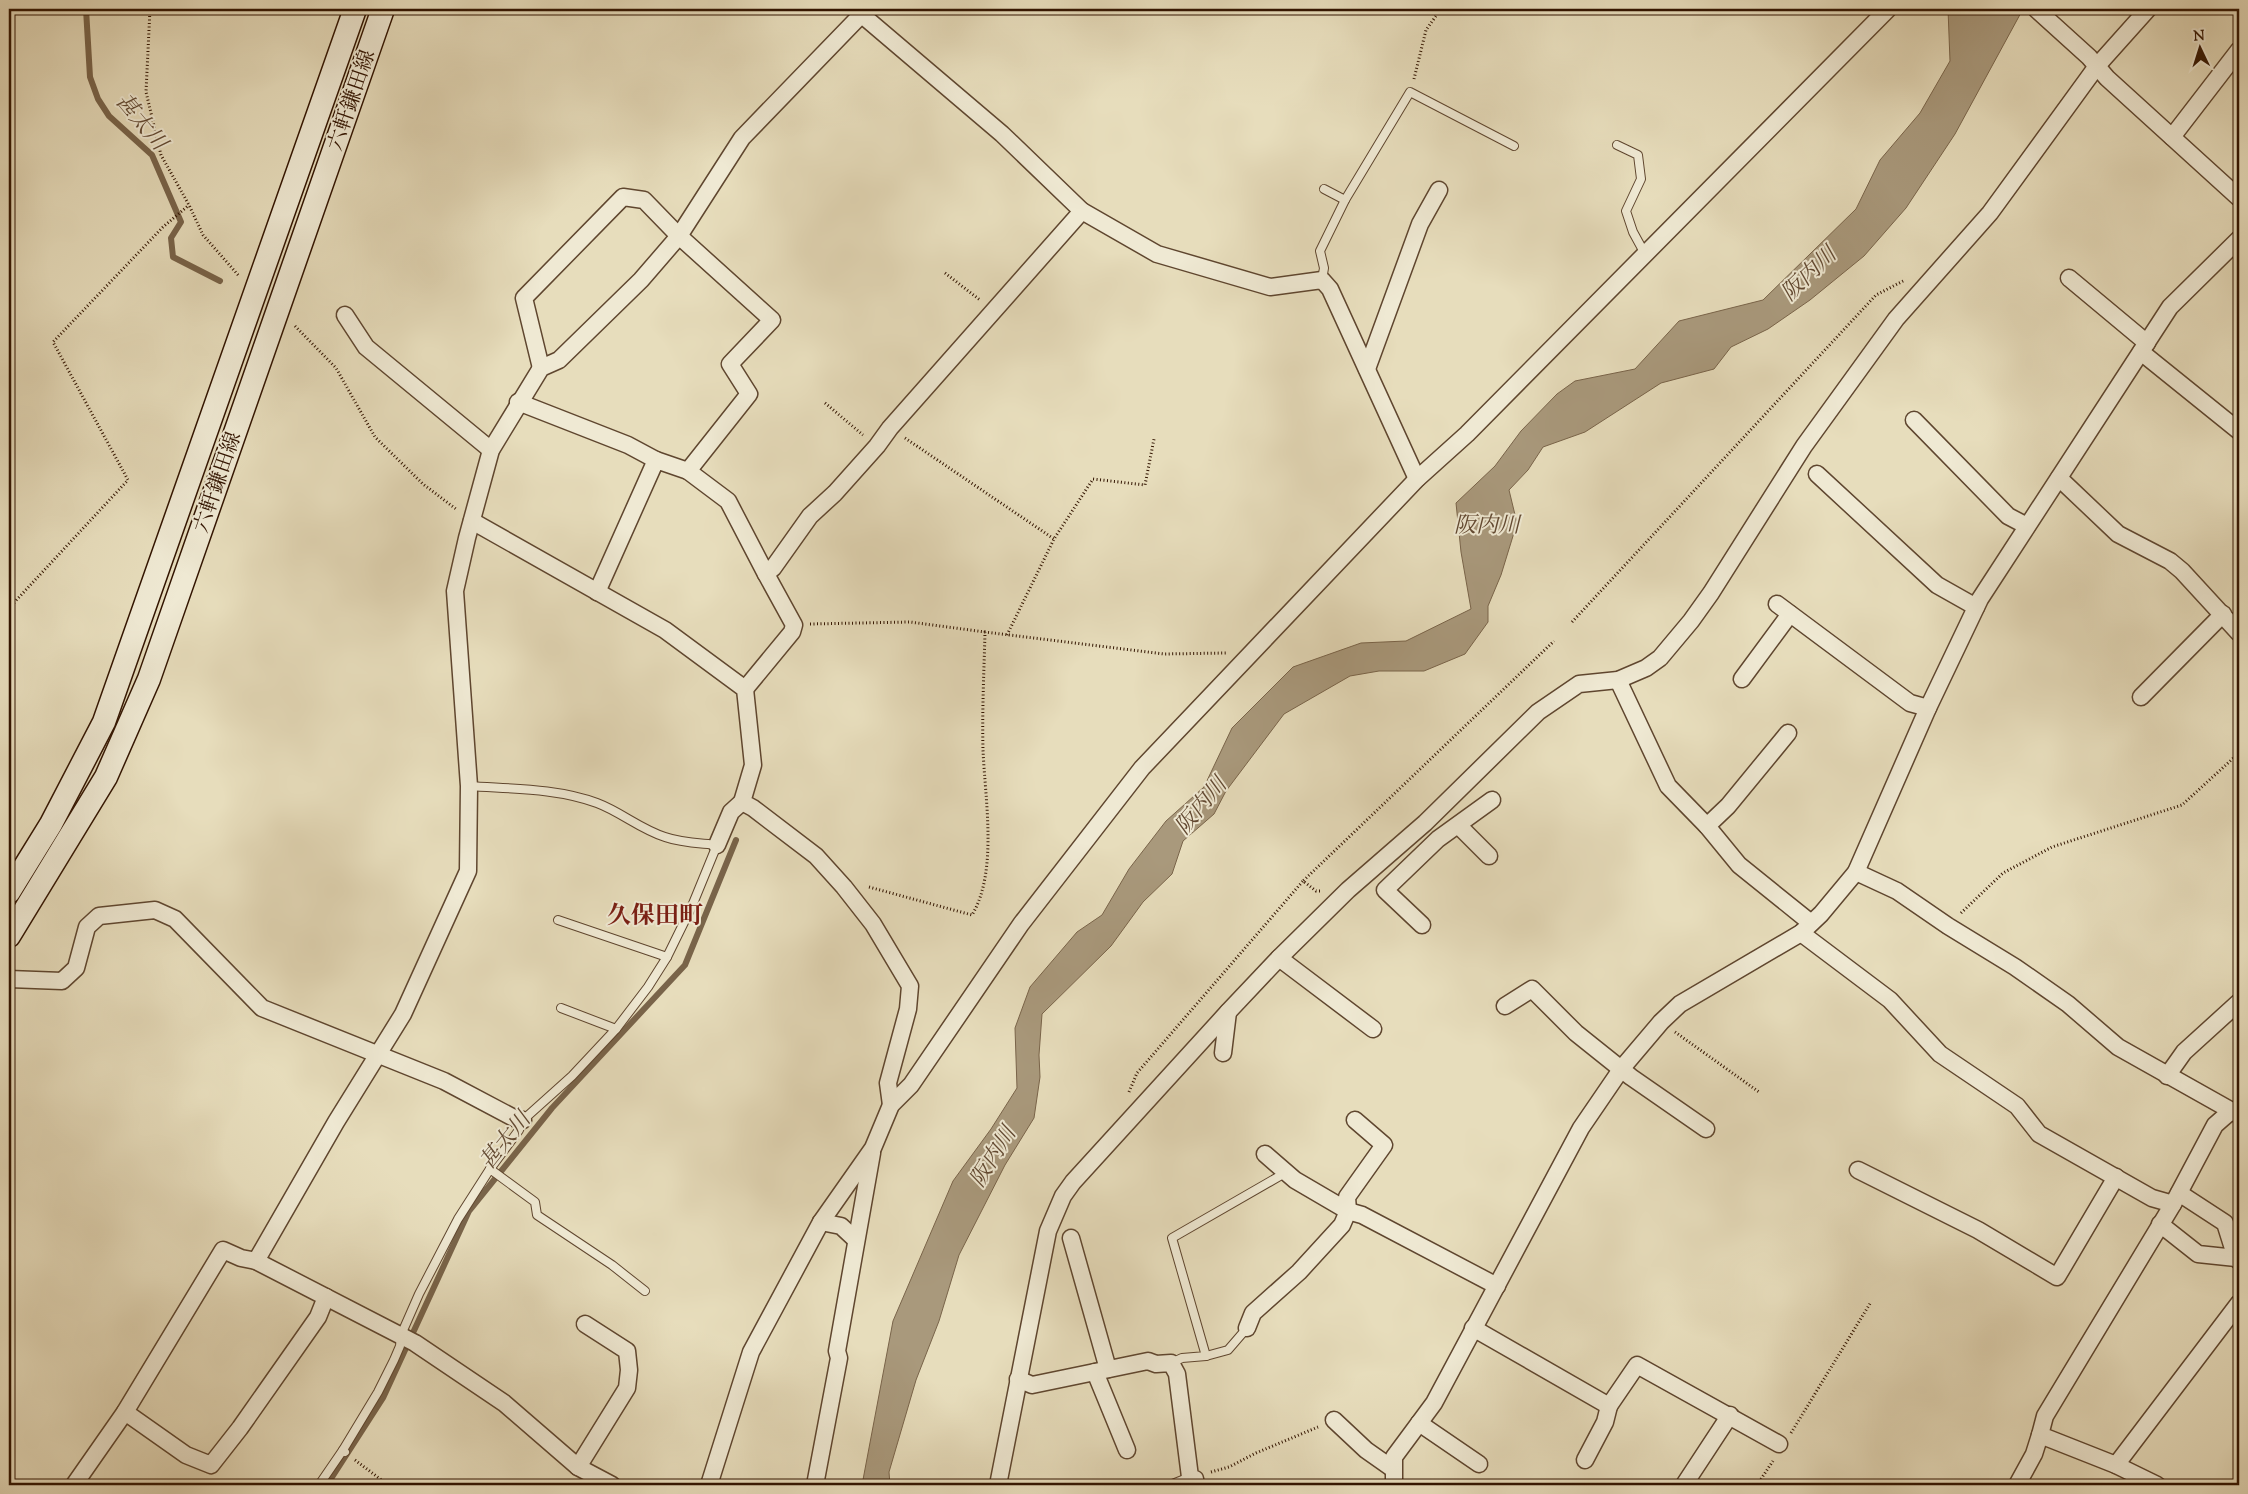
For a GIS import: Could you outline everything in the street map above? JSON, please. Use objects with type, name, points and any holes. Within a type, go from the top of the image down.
[{"type":"main road","name":"六軒鎌田線","points":[[9,892],[51,824],[104,722],[355,9]]},
{"type":"main road","name":"六軒鎌田線","points":[[9,936],[106,777],[148,679],[382,9]]},
{"type":"street","points":[[815,1485],[839,1358],[837,1351],[873,1148],[891,1105],[911,1085],[1021,924],[1142,768],[1417,479],[1467,434],[1888,9]]},
{"type":"street","points":[[2036,9],[2093,61],[2107,78],[2239,198]]},
{"type":"street","points":[[998,1485],[1048,1231],[1063,1196],[1085,1166],[1279,958],[1348,890],[1425,823],[1538,712],[1579,684],[1618,680],[1646,668],[1660,658],[1692,621],[1804,446],[1838,397],[1896,320],[1990,213],[2093,61],[2148,9]]},
{"type":"street","points":[[256,1261],[403,1014],[468,871],[469,786],[455,591],[490,450],[518,402],[542,368],[559,360],[641,280],[679,236],[742,138],[858,11],[1002,134],[1082,212],[1157,254],[1270,286],[1322,280],[1330,290],[1417,479]]},
{"type":"street","points":[[2172,137],[2238,54]]},
{"type":"street","points":[[1366,369],[1420,224],[1438,190]]},
{"type":"street","points":[[542,368],[524,298],[623,197],[644,200],[679,236],[772,320],[730,364],[749,394],[688,472]]},
{"type":"street","points":[[766,574],[773,568],[810,516],[877,446],[890,428],[1082,212]]},
{"type":"street","points":[[1393,1477],[1394,1457],[1434,1403],[1581,1128],[1622,1068],[1660,1022],[1680,1004],[1806,928],[1856,872],[1928,708],[1976,607],[2170,307],[2239,239]]},
{"type":"street","points":[[2069,278],[2144,348],[2239,431]]},
{"type":"street","points":[[345,315],[366,347],[490,450]]},
{"type":"street","points":[[518,402],[628,445],[656,460],[688,472],[728,501],[794,625],[792,632],[745,689],[754,765],[742,802],[731,812],[717,846]]},
{"type":"street","points":[[1914,420],[2008,516],[2027,526]]},
{"type":"street","points":[[597,592],[656,460]]},
{"type":"street","points":[[1817,474],[1937,585],[1976,607]]},
{"type":"street","points":[[2059,478],[2118,534],[2170,561],[2182,570],[2239,633]]},
{"type":"street","points":[[472,521],[665,630],[745,689]]},
{"type":"street","points":[[1742,679],[1784,609],[1910,703],[1928,708]]},
{"type":"street","points":[[2141,697],[2223,614]]},
{"type":"street","points":[[1618,680],[1668,786],[1707,826],[1739,865],[1806,928],[1890,1000],[1940,1054],[2017,1106],[2039,1134],[2152,1198],[2176,1198],[2225,1224],[2238,1260],[2198,1254],[2160,1224]]},
{"type":"street","points":[[1707,826],[1728,806],[1788,733]]},
{"type":"street","points":[[1422,925],[1385,890],[1438,840],[1492,800]]},
{"type":"street","points":[[742,802],[816,856],[844,887],[873,924],[910,986],[908,1010],[888,1083],[891,1105]]},
{"type":"street","points":[[1425,823],[1438,840]]},
{"type":"street","points":[[1459,826],[1489,856]]},
{"type":"street","points":[[1856,872],[1897,891],[2015,968],[2068,1004],[2118,1047],[2235,1113]]},
{"type":"street","points":[[9,979],[62,981],[76,968],[87,927],[99,916],[155,910],[175,919],[262,1008],[444,1081],[514,1118],[522,1120]]},
{"type":"street","points":[[1279,958],[1373,1029]]},
{"type":"street","points":[[1505,1006],[1532,989],[1576,1033],[1631,1077],[1706,1129]]},
{"type":"street","points":[[2167,1076],[2184,1052],[2239,1002]]},
{"type":"street","points":[[1223,1053],[1228,1012]]},
{"type":"street","points":[[2017,1485],[2034,1454],[2045,1416],[2176,1198],[2215,1125],[2235,1113]]},
{"type":"street","points":[[1247,1328],[1252,1313],[1299,1272],[1342,1225],[1348,1212],[1347,1197],[1384,1145],[1355,1120]]},
{"type":"street","points":[[709,1485],[752,1352],[821,1222],[873,1148]]},
{"type":"street","points":[[1265,1154],[1285,1173],[1348,1212],[1362,1215],[1497,1286]]},
{"type":"street","points":[[1858,1170],[1978,1230],[2057,1277],[2116,1177]]},
{"type":"street","points":[[821,1222],[841,1226],[856,1240]]},
{"type":"street","points":[[1071,1238],[1101,1370],[1127,1450]]},
{"type":"street","points":[[74,1485],[125,1412],[223,1250],[241,1258],[256,1261],[407,1338],[504,1403],[578,1467],[612,1485]]},
{"type":"street","points":[[125,1412],[186,1455],[211,1464],[240,1428],[318,1317],[326,1297]]},
{"type":"street","points":[[2116,1465],[2239,1303]]},
{"type":"street","points":[[578,1467],[627,1388],[629,1370],[627,1351],[585,1324]]},
{"type":"street","points":[[1473,1328],[1609,1406]]},
{"type":"street","points":[[1018,1379],[1032,1386],[1148,1361],[1156,1364],[1172,1363],[1177,1374],[1193,1481]]},
{"type":"street","points":[[1585,1460],[1605,1422],[1609,1406],[1638,1365],[1779,1444]]},
{"type":"street","points":[[1684,1485],[1730,1416]]},
{"type":"street","points":[[1334,1420],[1393,1477]]},
{"type":"street","points":[[1419,1423],[1479,1464]]},
{"type":"street","points":[[2040,1435],[2116,1465],[2157,1485]]},
{"type":"lane","points":[[1322,280],[1324,268],[1320,251],[1345,200],[1410,92],[1514,146]]},
{"type":"lane","points":[[1617,145],[1638,155],[1641,179],[1626,211],[1633,232],[1645,255]]},
{"type":"lane","points":[[1324,189],[1345,200]]},
{"type":"lane","points":[[319,1485],[346,1453],[400,1346],[407,1338],[418,1294],[458,1219],[519,1130],[522,1120],[572,1076],[616,1029],[648,987],[667,957],[692,906],[717,846],[665,837],[637,825],[597,803],[572,796],[469,786]]},
{"type":"lane","points":[[558,920],[667,957]]},
{"type":"lane","points":[[561,1008],[616,1029]]},
{"type":"lane","points":[[492,1170],[535,1202],[537,1215],[612,1265],[645,1291]]},
{"type":"lane","points":[[1206,1356],[1172,1238],[1285,1173]]},
{"type":"lane","points":[[1172,1363],[1182,1358],[1206,1356],[1228,1350],[1247,1328]]},
{"type":"lane","points":[[1170,1485],[1193,1481]]},
{"type":"path","points":[[150,9],[146,92],[162,155],[203,235],[240,277]]},
{"type":"path","points":[[1410,92],[1426,30],[1441,9]]},
{"type":"path","points":[[9,608],[128,480],[54,342],[163,227],[188,205]]},
{"type":"path","points":[[945,273],[994,311]]},
{"type":"path","points":[[1572,622],[1876,295],[1910,278]]},
{"type":"path","points":[[291,322],[336,368],[375,436],[423,484],[472,521]]},
{"type":"path","points":[[825,403],[877,446]]},
{"type":"path","points":[[890,428],[1054,539]]},
{"type":"path","points":[[1008,635],[1054,539],[1093,479],[1145,485],[1154,439]]},
{"type":"path","points":[[794,625],[910,622],[1164,654],[1230,652],[1255,649]]},
{"type":"path","points":[[844,887],[854,883],[972,915],[981,900],[989,836],[983,749],[984,632]]},
{"type":"path","points":[[1126,1097],[1138,1073],[1303,881],[1554,641]]},
{"type":"path","points":[[1948,926],[2004,873],[2052,847],[2182,805],[2239,753]]},
{"type":"path","points":[[1303,881],[1316,891],[1348,890]]},
{"type":"path","points":[[1660,1022],[1758,1092]]},
{"type":"path","points":[[1757,1485],[1772,1464],[1779,1444],[1795,1430],[1871,1302]]},
{"type":"path","points":[[1193,1481],[1334,1420]]},
{"type":"path","points":[[346,1453],[388,1485]]},
{"type":"water","name":"阪内川","points":[[1948,9],[2023,9],[1955,134],[1906,208],[1864,256],[1810,300],[1768,329],[1731,347],[1714,369],[1661,383],[1585,432],[1543,447],[1528,470],[1509,490],[1517,523],[1501,575],[1488,606],[1488,622],[1465,654],[1424,671],[1379,671],[1350,676],[1284,714],[1226,791],[1214,814],[1183,841],[1172,874],[1143,902],[1111,946],[1042,1014],[1039,1055],[1040,1077],[1034,1118],[1005,1165],[959,1255],[939,1321],[916,1380],[889,1472],[890,1485],[862,1485],[893,1321],[953,1181],[991,1129],[1017,1088],[1015,1028],[1030,987],[1077,932],[1102,915],[1129,869],[1166,821],[1204,787],[1232,728],[1293,667],[1361,643],[1406,641],[1471,609],[1461,552],[1456,503],[1495,466],[1521,431],[1557,394],[1575,381],[1635,369],[1679,321],[1763,300],[1856,209],[1880,160],[1920,113],[1950,61]]},
{"type":"waterway","name":"甚太川","points":[[86,9],[90,77],[98,99],[109,116],[152,155],[181,222],[171,238],[173,257],[220,281]]},
{"type":"waterway","name":"甚太川","points":[[327,1485],[383,1398],[469,1211],[552,1108],[685,965],[736,840]]},
{"type":"district","name":"久保田町","points":[[655,915]]}]
